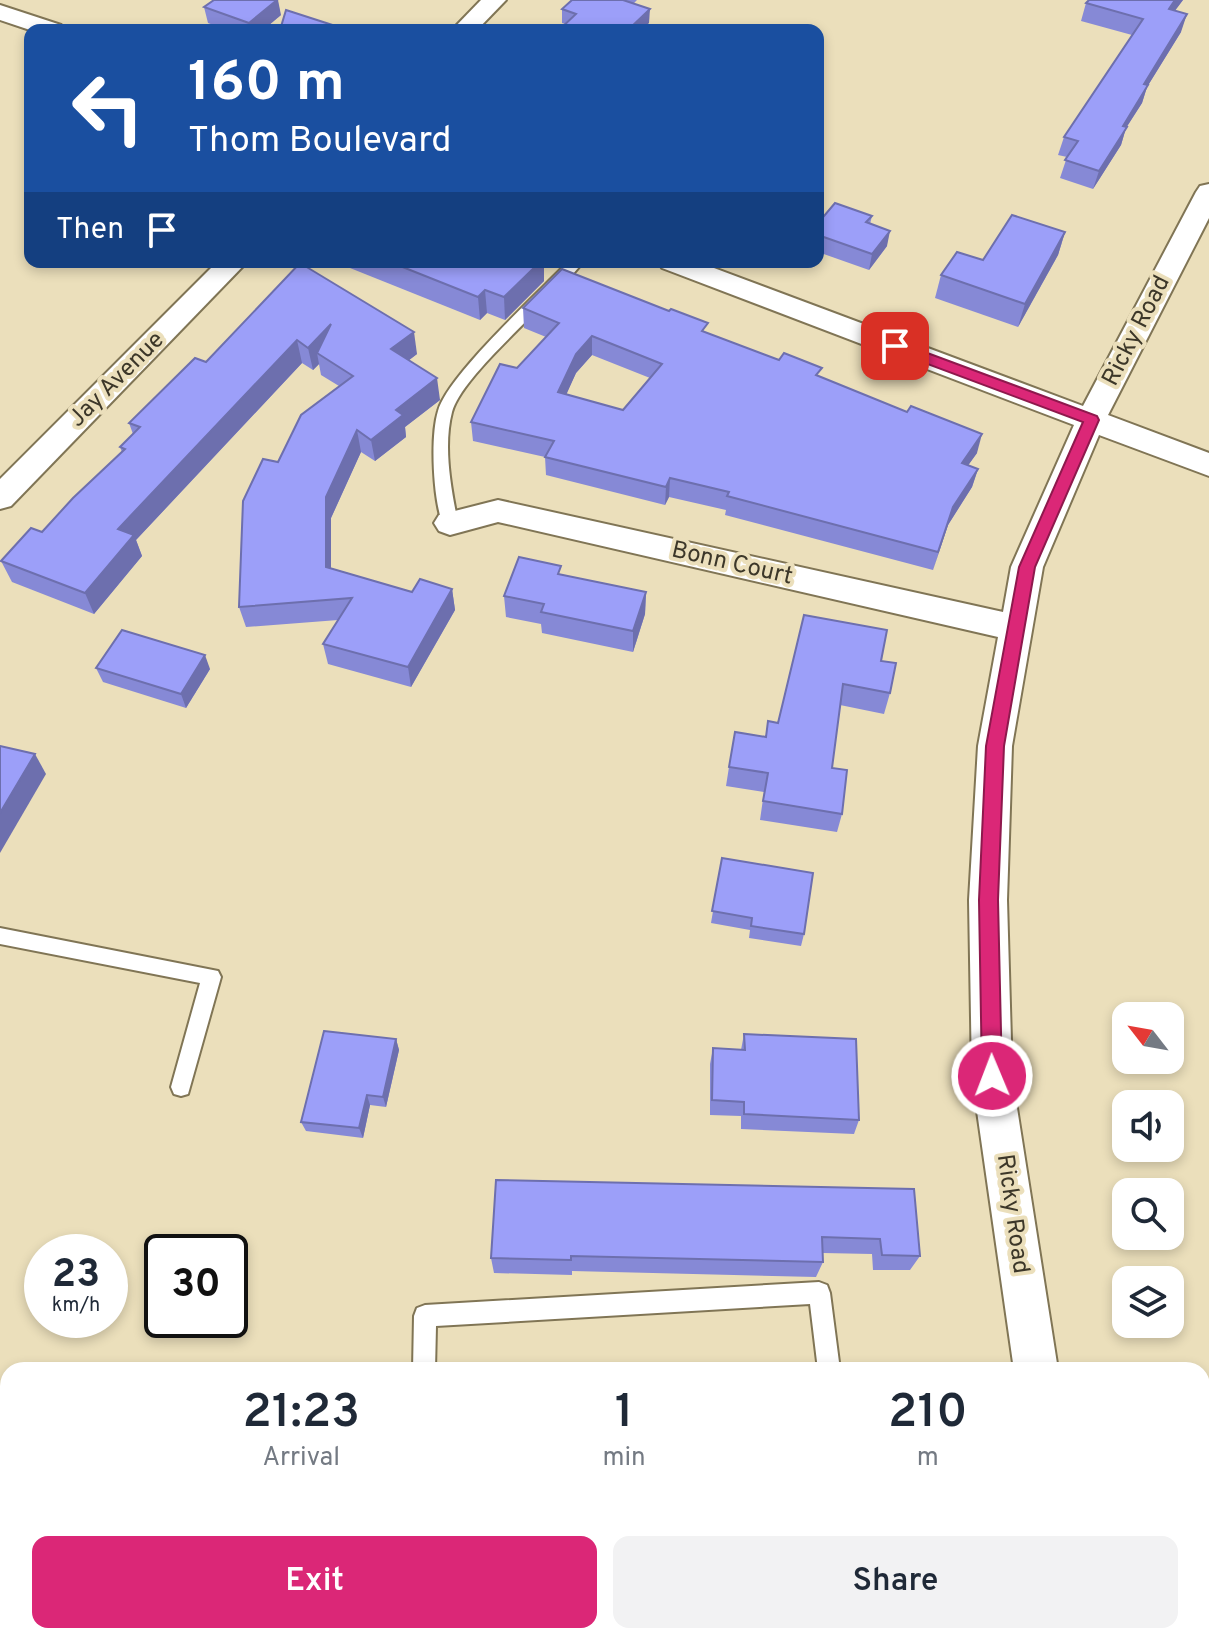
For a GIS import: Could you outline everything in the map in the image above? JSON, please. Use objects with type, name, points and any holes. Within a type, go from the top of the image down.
[{"type":"street","points":[[470,24],[494,0]]},
{"type":"street","points":[[0,12],[35,24]]},
{"type":"street","name":"Ricky Road","points":[[1035,1362],[992,1076],[988,900],[995,746],[1027,567],[1091,420],[1209,192]]},
{"type":"street","name":"Jay Avenue","points":[[0,498],[227,268]]},
{"type":"street","points":[[688,268],[1209,465]]},
{"type":"street","name":"Bonn Court","points":[[450,523],[498,511],[1015,628]]},
{"type":"lane","points":[[450,523],[441,474],[445,410],[466,377],[570,268]]},
{"type":"lane","points":[[0,936],[211,977],[181,1087]]},
{"type":"lane","points":[[424,1362],[425,1316],[819,1293],[828,1362]]},
{"type":"building","points":[[214,0],[277,0],[249,23],[204,7]]},
{"type":"building","points":[[572,0],[623,0],[650,9],[634,24],[565,24],[576,14],[562,9]]},
{"type":"building","points":[[1089,0],[1175,0],[1169,9],[1187,14],[1144,84],[1148,85],[1123,126],[1127,127],[1099,171],[1065,160],[1078,141],[1064,137],[1143,19],[1086,3]]},
{"type":"building","points":[[286,10],[329,24],[282,24]]},
{"type":"building","points":[[835,203],[872,216],[866,222],[890,231],[872,254],[824,237],[824,216]]},
{"type":"building","points":[[1012,215],[1065,232],[1025,304],[941,275],[957,252],[983,260]]},
{"type":"building","points":[[295,268],[308,268],[414,332],[391,349],[437,378],[396,410],[403,415],[371,440],[357,430],[326,497],[326,567],[412,592],[420,579],[452,589],[408,667],[323,644],[352,598],[239,607],[243,501],[263,459],[278,462],[301,415],[353,376],[317,353],[331,324],[308,348],[297,340],[118,529],[134,535],[85,593],[1,561],[31,528],[42,532],[125,449],[120,447],[140,427],[129,423],[195,358],[206,362]]},
{"type":"building","points":[[405,268],[534,268],[504,297],[485,290],[478,297]]},
{"type":"building","points":[[562,269],[708,323],[702,331],[779,360],[784,353],[822,368],[816,375],[907,412],[911,406],[982,434],[962,463],[978,469],[953,507],[938,552],[727,496],[729,492],[670,478],[666,487],[545,457],[554,441],[471,422],[500,364],[517,368],[559,323],[523,308]],"holes":[[[592,336],[662,364],[623,410],[558,392],[576,354]]]},
{"type":"building","points":[[519,557],[561,566],[558,574],[646,592],[633,631],[541,612],[544,604],[504,596]]},
{"type":"building","points":[[804,615],[887,630],[881,661],[896,663],[890,693],[843,684],[832,768],[847,770],[842,814],[763,801],[768,773],[729,767],[735,732],[766,737],[768,721],[778,723]]},
{"type":"building","points":[[122,630],[205,655],[181,694],[96,668]]},
{"type":"building","points":[[0,746],[35,754],[0,813]]},
{"type":"building","points":[[722,858],[813,873],[804,934],[751,926],[752,918],[712,911]]},
{"type":"building","points":[[324,1031],[396,1039],[383,1097],[367,1095],[359,1128],[301,1122]]},
{"type":"building","points":[[744,1034],[856,1039],[859,1120],[744,1114],[744,1102],[712,1100],[713,1048],[745,1050]]},
{"type":"building","points":[[496,1180],[914,1189],[920,1256],[882,1255],[880,1239],[822,1237],[823,1262],[571,1256],[571,1260],[491,1258]]},
{"type":"route","points":[[895,346],[1091,420],[1027,567],[995,746],[988,900],[992,1076]]}]
